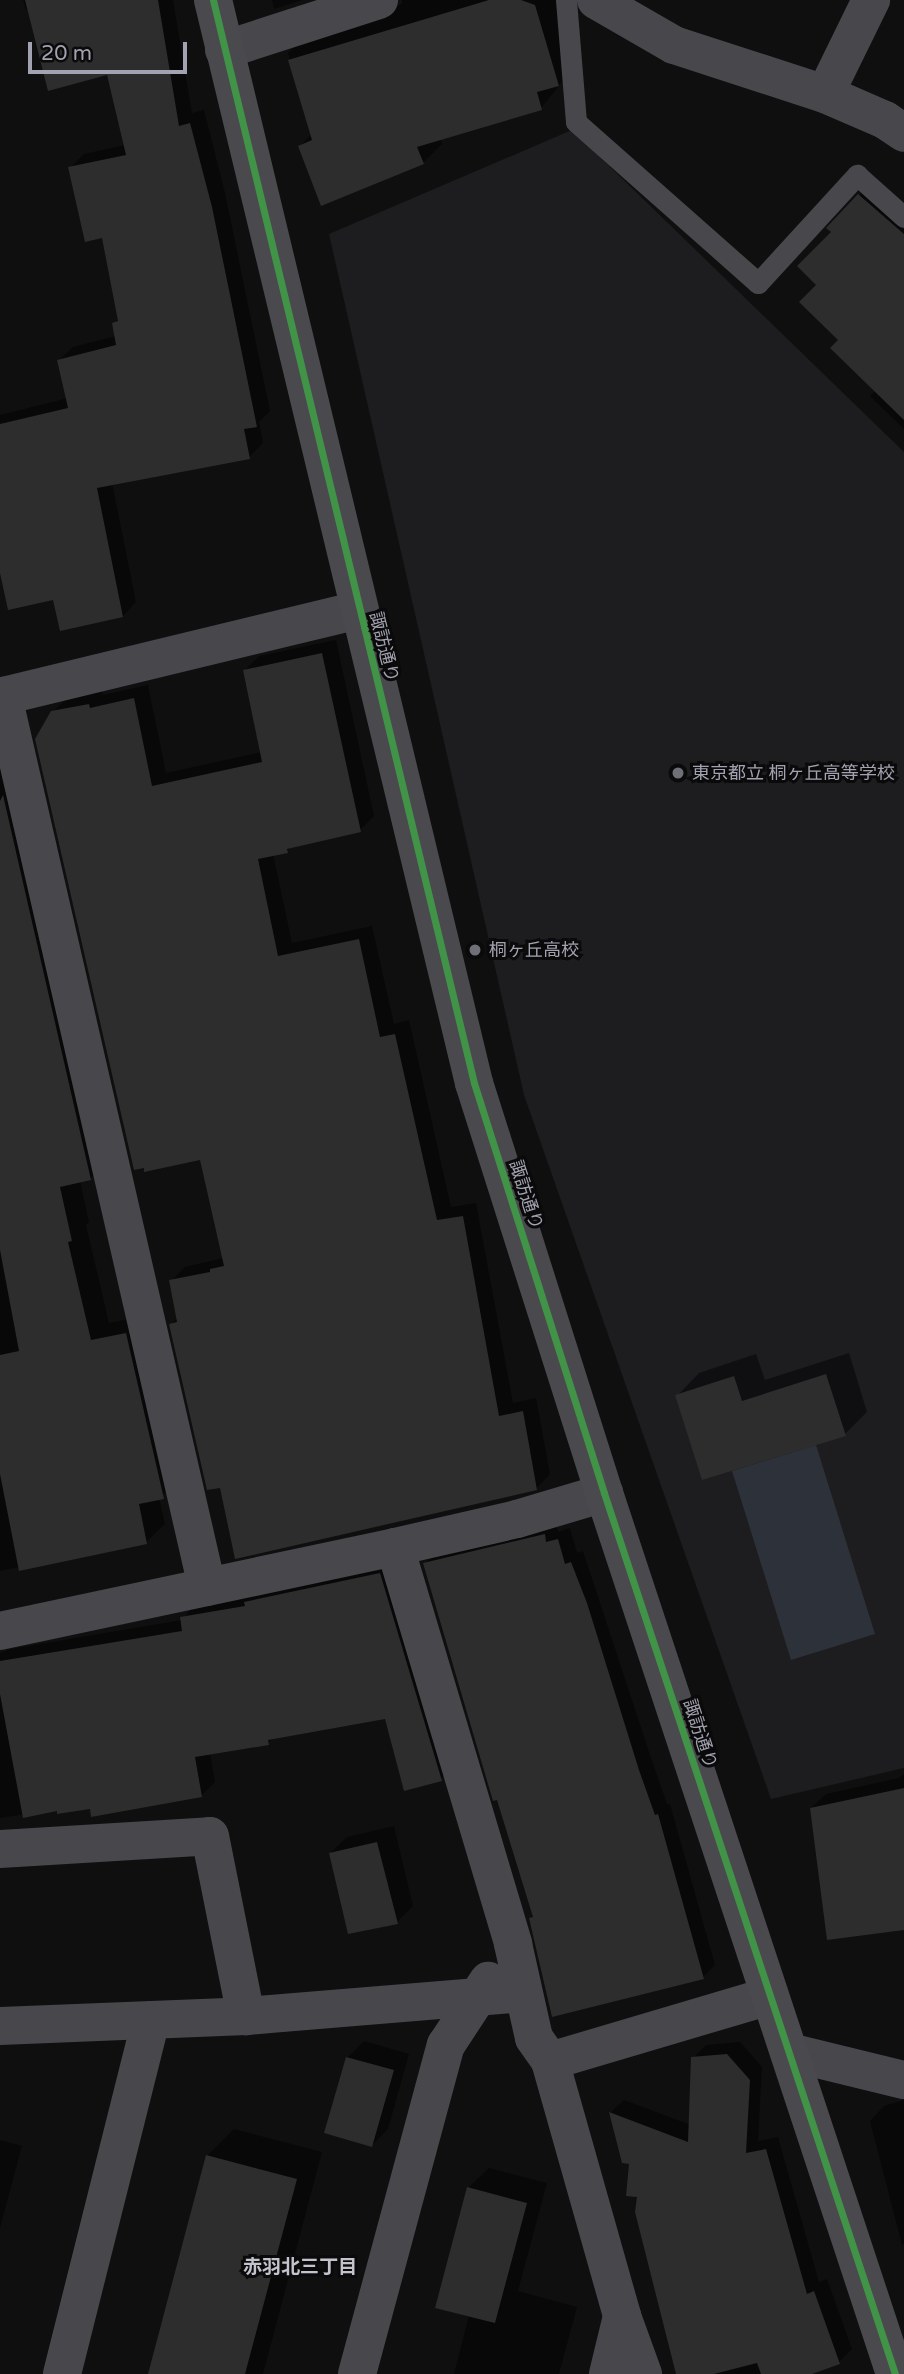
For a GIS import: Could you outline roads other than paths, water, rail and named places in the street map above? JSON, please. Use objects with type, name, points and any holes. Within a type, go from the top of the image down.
[{"type":"street","name":"諏訪通り","points":[[213,0],[474,1083],[604,1493],[895,2374]]},
{"type":"street","points":[[224,50],[379,0]]},
{"type":"street","points":[[596,0],[674,44],[825,94],[885,120],[904,133]]},
{"type":"street","points":[[825,94],[870,0]]},
{"type":"street","points":[[207,1587],[1,693],[359,610]]},
{"type":"street","points":[[0,1631],[395,1547],[517,1518],[604,1493]]},
{"type":"street","points":[[395,1547],[513,1944],[534,2038],[550,2061],[622,2316],[643,2374]]},
{"type":"street","points":[[0,1849],[210,1836],[246,2017]]},
{"type":"street","points":[[357,2374],[446,2045],[513,1944]]},
{"type":"street","points":[[0,2026],[246,2017],[523,1993]]},
{"type":"street","points":[[550,2061],[770,1996]]},
{"type":"street","points":[[62,2374],[151,2020]]},
{"type":"street","points":[[789,2052],[904,2080]]},
{"type":"street","points":[[608,2374],[622,2316]]},
{"type":"lane","points":[[566,0],[576,122],[758,283],[857,175],[904,218]]},
{"type":"place","name":"東京都立 桐ヶ丘高等学校","points":[[678,773]]},
{"type":"place","name":"桐ヶ丘高校","points":[[475,950]]},
{"type":"district","name":"赤羽北三丁目","points":[[300,2268]]}]
